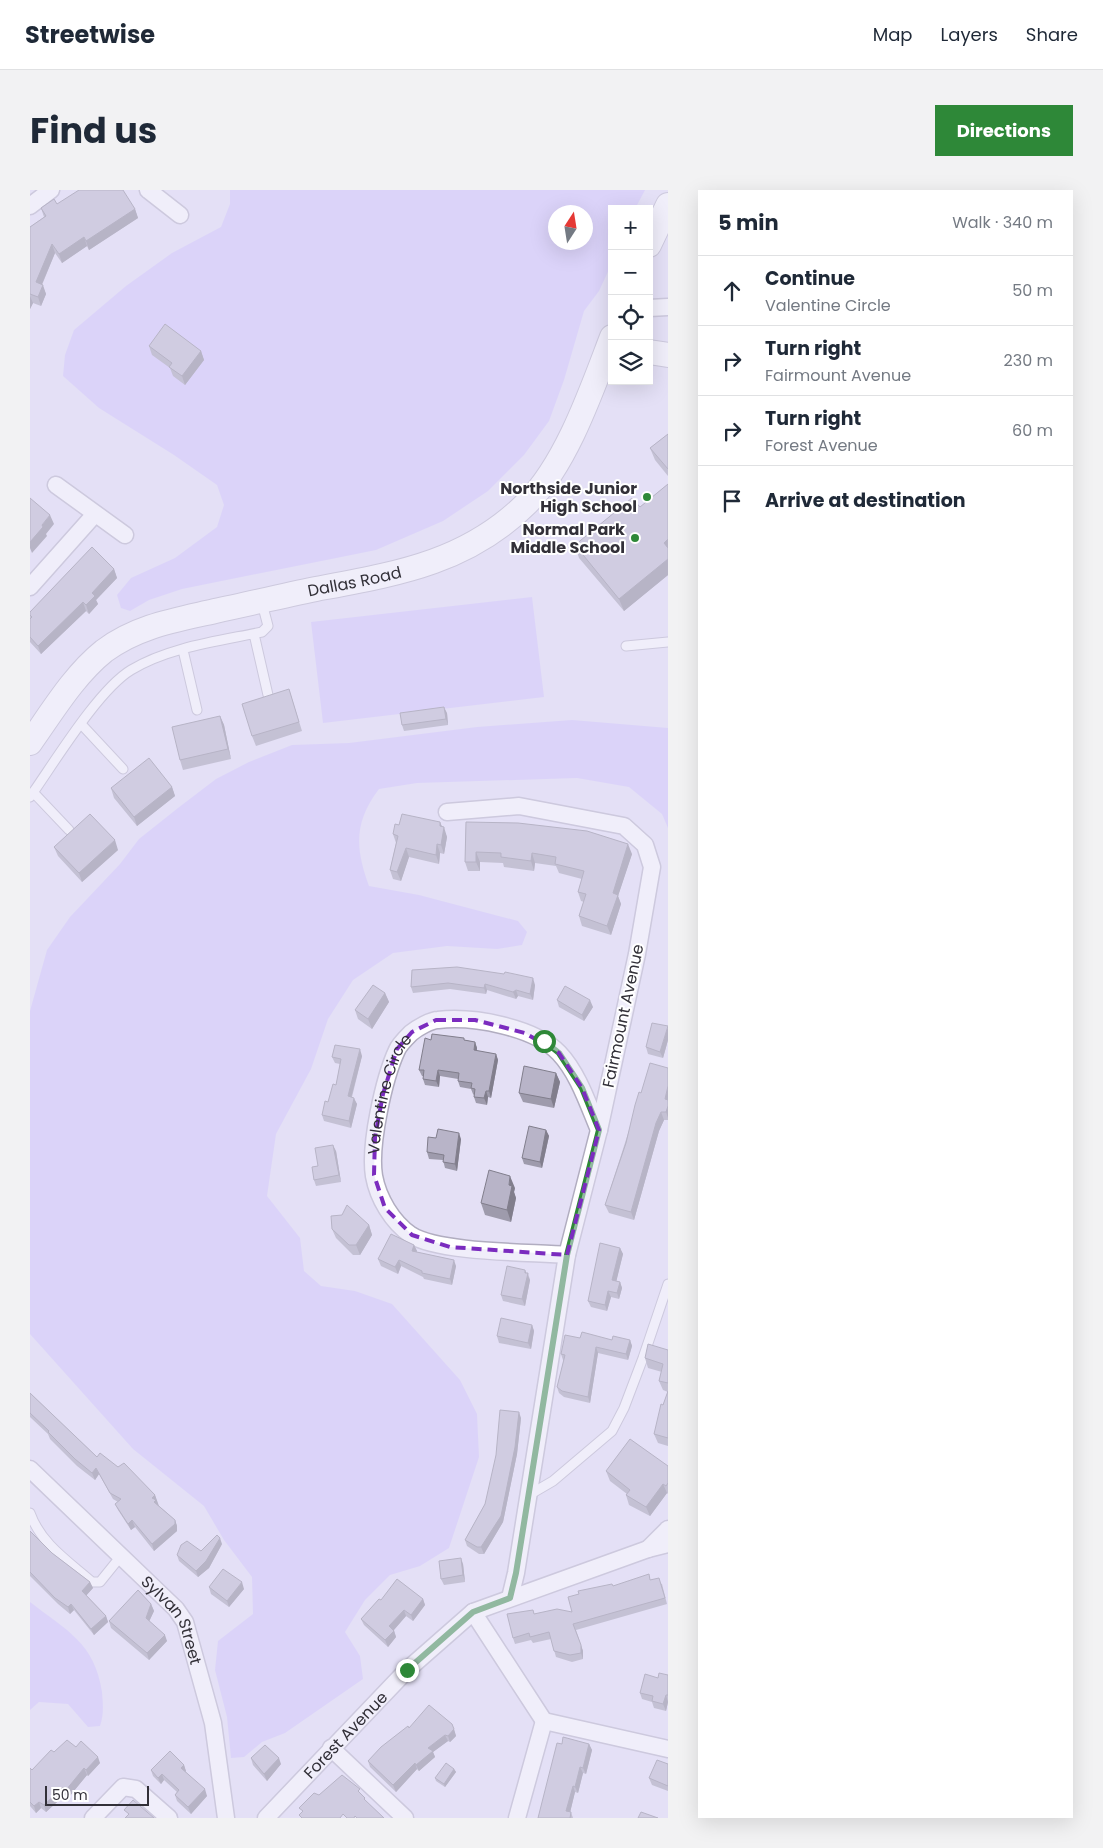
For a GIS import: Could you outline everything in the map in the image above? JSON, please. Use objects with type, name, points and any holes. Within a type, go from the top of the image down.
[{"type":"street","points":[[30,206],[51,190]]},
{"type":"street","points":[[148,190],[180,215]]},
{"type":"street","points":[[653,237],[668,205]]},
{"type":"street","points":[[653,308],[668,307]]},
{"type":"street","name":"Dallas Road","points":[[30,743],[85,669],[105,650],[133,634],[170,619],[403,572],[452,554],[489,536],[528,502],[553,471],[590,394],[611,340]]},
{"type":"street","points":[[653,353],[668,355]]},
{"type":"street","points":[[56,485],[125,535]]},
{"type":"street","points":[[30,587],[95,514]]},
{"type":"street","name":"Fairmount Avenue","points":[[447,812],[519,806],[624,826],[645,845],[652,867],[637,954],[599,1130],[567,1255],[529,1495],[510,1598]]},
{"type":"street","name":"Valentine Circle","points":[[567,1255],[450,1247],[412,1235],[385,1208],[374,1175],[375,1138],[383,1094],[397,1049],[412,1032],[436,1020],[475,1020],[525,1033],[544,1041],[559,1053],[582,1088],[599,1130]]},
{"type":"street","name":"Sylvan Street","points":[[30,1469],[176,1609],[185,1622],[213,1723],[226,1818]]},
{"type":"street","points":[[648,1549],[668,1529]]},
{"type":"street","name":"Forest Avenue","points":[[266,1818],[407,1670],[473,1612],[648,1549],[668,1544]]},
{"type":"street","points":[[473,1612],[544,1720],[668,1749]]},
{"type":"street","points":[[517,1818],[544,1720]]},
{"type":"street","points":[[331,1748],[405,1818]]},
{"type":"street","points":[[93,1818],[124,1787],[136,1789],[168,1818]]},
{"type":"lane","points":[[69,830],[32,794],[111,687],[130,671],[148,661],[183,650],[262,632],[268,626],[262,601]]},
{"type":"lane","points":[[254,634],[268,695]]},
{"type":"lane","points":[[626,646],[668,642]]},
{"type":"lane","points":[[183,650],[197,710]]},
{"type":"lane","points":[[82,725],[123,769]]},
{"type":"lane","points":[[529,1495],[553,1481],[612,1432],[640,1367],[668,1284]]},
{"type":"lane","points":[[30,1513],[35,1528],[46,1543],[92,1582],[100,1582],[121,1556]]},
{"type":"highlighted area","points":[[436,1020],[475,1020],[525,1033],[559,1053],[582,1088],[599,1130],[567,1255],[450,1247],[412,1235],[385,1208],[374,1175],[375,1137],[383,1094],[397,1049],[412,1032]]},
{"type":"shaded area","points":[[230,190],[645,190],[637,205],[608,205],[608,272],[599,291],[584,311],[564,380],[549,421],[524,455],[488,491],[443,521],[376,550],[182,589],[149,600],[130,611],[121,608],[117,595],[131,578],[175,558],[217,527],[224,505],[217,485],[174,455],[99,408],[63,376],[65,355],[74,330],[126,286],[172,253],[221,227],[230,204]]},
{"type":"shaded area","points":[[532,597],[544,697],[323,723],[311,622]]},
{"type":"shaded area","points":[[572,720],[668,728],[668,828],[662,814],[629,787],[577,778],[417,783],[379,789],[371,801],[361,824],[359,847],[369,886],[419,895],[518,921],[527,932],[522,945],[497,949],[447,946],[393,953],[353,980],[328,1019],[311,1069],[276,1134],[267,1196],[300,1238],[304,1271],[321,1286],[355,1291],[392,1304],[460,1380],[477,1414],[479,1457],[449,1548],[420,1566],[390,1575],[365,1600],[345,1632],[360,1656],[363,1679],[285,1733],[262,1742],[244,1757],[231,1758],[227,1717],[215,1670],[218,1641],[253,1614],[252,1577],[224,1540],[204,1506],[133,1449],[30,1334],[30,1011],[47,950],[70,917],[120,864],[139,839],[216,779],[249,762],[292,745],[349,743],[477,727]]},
{"type":"shaded area","points":[[30,1602],[77,1639],[93,1661],[102,1692],[103,1713],[100,1726],[88,1727],[68,1704],[39,1702],[30,1710]]},
{"type":"building","points":[[79,190],[123,190],[135,209],[86,241],[84,237],[59,254],[52,244],[36,282],[43,285],[38,297],[30,294],[30,227],[46,216],[41,208],[54,199],[57,204]]},
{"type":"building","points":[[165,324],[201,351],[182,376],[169,367],[172,363],[149,346]]},
{"type":"building","points":[[668,434],[668,469],[650,448]]},
{"type":"building","name":"Normal Park Middle School","points":[[668,484],[668,539],[664,543],[668,548],[668,559],[619,599],[575,545],[632,498],[640,507]]},
{"type":"building","points":[[30,498],[50,515],[42,525],[43,527],[30,542]]},
{"type":"building","points":[[92,547],[114,569],[92,593],[95,596],[86,605],[83,602],[38,646],[30,637],[30,619],[32,617],[30,612]]},
{"type":"building","points":[[289,689],[299,722],[252,736],[242,704]]},
{"type":"building","points":[[444,707],[446,719],[402,725],[400,713]]},
{"type":"building","points":[[220,716],[228,749],[180,760],[172,727]]},
{"type":"building","points":[[149,758],[172,787],[134,817],[111,788]]},
{"type":"building","points":[[90,814],[115,840],[79,873],[54,847]]},
{"type":"building","points":[[402,814],[440,822],[440,826],[444,827],[441,845],[437,844],[436,855],[406,848],[397,872],[390,870],[398,836],[393,834],[395,824],[399,825]]},
{"type":"building","points":[[466,822],[518,823],[587,831],[628,844],[613,893],[618,895],[607,926],[579,916],[586,894],[578,892],[584,871],[555,864],[556,857],[532,853],[531,861],[501,857],[501,853],[476,852],[476,862],[465,862]]},
{"type":"building","points":[[457,967],[504,974],[505,972],[533,978],[530,994],[516,990],[513,992],[485,984],[484,988],[448,983],[411,987],[412,970]]},
{"type":"building","points":[[373,985],[385,993],[368,1019],[355,1010]]},
{"type":"building","points":[[565,986],[590,1000],[582,1015],[557,1000]]},
{"type":"building","points":[[652,1023],[668,1026],[660,1052],[646,1047]]},
{"type":"building","points":[[432,1034],[464,1038],[464,1040],[475,1042],[474,1050],[496,1054],[489,1091],[486,1091],[484,1098],[474,1097],[475,1089],[471,1088],[472,1083],[458,1081],[459,1073],[438,1070],[436,1081],[423,1079],[424,1070],[419,1070],[425,1038],[431,1040]]},
{"type":"building","points":[[335,1045],[360,1049],[348,1096],[354,1098],[349,1121],[322,1115],[325,1101],[328,1102],[333,1084],[336,1085],[341,1059],[332,1057]]},
{"type":"building","points":[[650,1063],[668,1068],[668,1086],[665,1099],[668,1100],[668,1106],[666,1112],[661,1112],[656,1123],[631,1212],[605,1205],[626,1143],[639,1092],[641,1093]]},
{"type":"building","points":[[524,1066],[556,1073],[551,1099],[519,1093]]},
{"type":"building","points":[[529,1126],[546,1130],[540,1162],[522,1158]]},
{"type":"building","points":[[438,1129],[459,1133],[455,1164],[443,1162],[444,1155],[427,1152],[428,1137],[436,1138]]},
{"type":"building","points":[[333,1145],[339,1175],[314,1180],[312,1167],[318,1166],[315,1148]]},
{"type":"building","points":[[489,1170],[510,1176],[509,1185],[512,1186],[507,1210],[481,1203]]},
{"type":"building","points":[[347,1205],[369,1225],[356,1245],[349,1245],[332,1229],[331,1216],[342,1215]]},
{"type":"building","points":[[391,1234],[414,1245],[412,1251],[454,1260],[450,1279],[422,1273],[422,1271],[399,1260],[395,1267],[378,1259]]},
{"type":"building","points":[[600,1243],[620,1248],[612,1280],[620,1282],[617,1293],[608,1291],[605,1305],[588,1301]]},
{"type":"building","points":[[507,1266],[525,1270],[525,1273],[528,1273],[522,1299],[501,1295]]},
{"type":"building","points":[[501,1318],[532,1325],[528,1343],[497,1336]]},
{"type":"building","points":[[582,1332],[612,1340],[613,1336],[630,1340],[626,1354],[596,1347],[588,1397],[562,1391],[557,1387],[565,1355],[561,1354],[565,1335],[580,1338]]},
{"type":"building","points":[[648,1344],[668,1350],[668,1383],[659,1381],[663,1364],[645,1358]]},
{"type":"building","points":[[668,1391],[668,1438],[654,1434],[661,1404],[663,1405]]},
{"type":"building","points":[[30,1393],[97,1457],[100,1453],[118,1467],[124,1463],[155,1495],[152,1498],[156,1500],[154,1502],[175,1520],[175,1524],[152,1544],[132,1520],[128,1524],[115,1504],[121,1499],[110,1493],[96,1468],[92,1473],[75,1459],[30,1413]]},
{"type":"building","points":[[500,1410],[519,1412],[515,1447],[501,1516],[481,1547],[477,1547],[465,1540],[485,1504],[496,1455]]},
{"type":"building","points":[[630,1439],[668,1466],[668,1483],[666,1486],[663,1484],[646,1507],[626,1495],[630,1490],[606,1471]]},
{"type":"building","points":[[30,1531],[52,1553],[90,1582],[82,1591],[106,1616],[91,1629],[71,1604],[68,1607],[55,1598],[30,1572]]},
{"type":"building","points":[[217,1535],[220,1538],[206,1561],[196,1571],[177,1555],[181,1545],[187,1541],[201,1551]]},
{"type":"building","points":[[461,1558],[463,1575],[441,1579],[439,1561]]},
{"type":"building","points":[[223,1569],[242,1582],[227,1601],[209,1587]]},
{"type":"building","points":[[649,1574],[650,1580],[659,1578],[665,1598],[573,1624],[581,1645],[581,1653],[570,1655],[554,1651],[549,1632],[530,1637],[529,1633],[513,1638],[507,1614],[533,1610],[534,1614],[557,1609],[572,1612],[568,1597],[579,1594],[578,1591],[612,1584],[613,1586]]},
{"type":"building","points":[[397,1579],[423,1599],[411,1615],[404,1610],[389,1626],[394,1631],[385,1640],[361,1619],[379,1599],[381,1600]]},
{"type":"building","points":[[138,1590],[151,1604],[146,1618],[165,1635],[147,1653],[109,1621]]},
{"type":"building","points":[[659,1673],[668,1675],[668,1695],[666,1695],[663,1704],[652,1701],[653,1696],[640,1693],[645,1674],[658,1678]]},
{"type":"building","points":[[429,1705],[452,1724],[454,1729],[448,1736],[445,1735],[428,1748],[433,1751],[416,1765],[415,1763],[393,1785],[368,1761],[381,1747],[408,1726],[409,1728]]},
{"type":"building","points":[[563,1737],[589,1744],[583,1768],[580,1767],[566,1811],[571,1812],[570,1818],[538,1818],[557,1743],[562,1744]]},
{"type":"building","points":[[67,1740],[76,1747],[81,1741],[98,1757],[86,1770],[84,1768],[66,1790],[63,1787],[44,1805],[39,1802],[34,1806],[30,1802],[30,1768],[32,1770],[51,1750],[54,1752]]},
{"type":"building","points":[[265,1745],[279,1758],[264,1774],[251,1758]]},
{"type":"building","points":[[170,1751],[184,1765],[181,1768],[205,1789],[188,1807],[175,1795],[179,1790],[162,1774],[158,1778],[151,1770]]},
{"type":"building","points":[[657,1760],[668,1764],[668,1786],[649,1778]]},
{"type":"building","points":[[446,1763],[454,1769],[444,1784],[435,1778]]},
{"type":"building","points":[[342,1775],[360,1789],[358,1791],[364,1799],[384,1818],[357,1818],[355,1816],[354,1818],[347,1818],[343,1814],[340,1818],[302,1818],[299,1815],[303,1811],[299,1808],[314,1793],[319,1795]]},
{"type":"building","points":[[133,1800],[154,1818],[125,1818],[129,1814],[124,1810]]},
{"type":"building","points":[[641,1812],[658,1818],[638,1818]]},
{"type":"place","name":"Northside Junior High School","points":[[647,497]]},
{"type":"place","name":"Normal Park Middle School","points":[[635,538]]},
{"type":"route","points":[[407,1670],[473,1612],[510,1598],[516,1573],[567,1255],[599,1130],[582,1088],[559,1053],[544,1041]]}]
